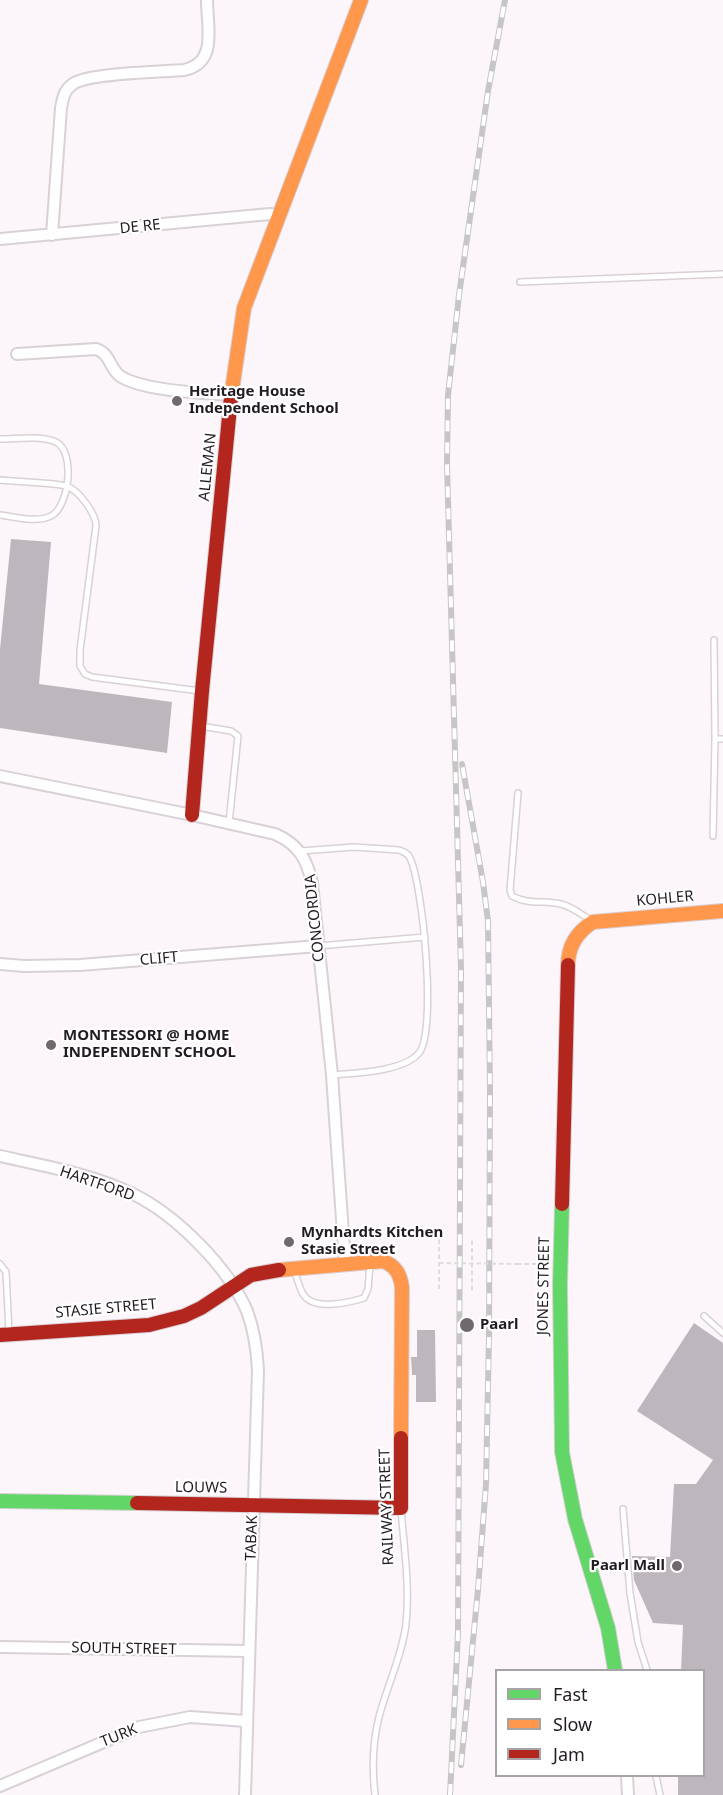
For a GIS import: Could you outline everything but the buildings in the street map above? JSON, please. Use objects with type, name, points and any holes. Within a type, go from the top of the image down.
[{"type":"street","points":[[52,235],[61,108],[64,94],[71,85],[86,78],[184,70],[196,66],[204,59],[208,48],[207,0]]},
{"type":"street","name":"ALLEMAN","points":[[192,815],[231,395],[244,308],[361,0]]},
{"type":"street","name":"DE RE","points":[[0,239],[279,215]]},
{"type":"street","points":[[17,354],[96,349],[106,355],[114,370],[125,378],[167,389],[231,395]]},
{"type":"street","points":[[0,776],[275,834],[287,839],[301,851]]},
{"type":"street","name":"CONCORDIA","points":[[301,851],[309,867],[312,883],[332,1075],[345,1263]]},
{"type":"street","name":"KOHLER","points":[[593,922],[723,911]]},
{"type":"street","name":"JONES STREET","points":[[593,922],[573,940],[568,958],[560,1285],[561,1433],[571,1503],[608,1628],[615,1669]]},
{"type":"street","name":"CLIFT","points":[[0,964],[80,965],[318,946]]},
{"type":"street","name":"HARTFORD","points":[[0,1156],[65,1171],[104,1183],[151,1204],[196,1241],[232,1286]]},
{"type":"street","name":"RAILWAY STREET","points":[[345,1263],[383,1261],[399,1270],[401,1279],[401,1508]]},
{"type":"street","name":"STASIE STREET","points":[[4,1335],[149,1325],[184,1316],[201,1308],[251,1275],[345,1263]]},
{"type":"street","name":"TABAK","points":[[232,1286],[248,1314],[257,1354],[245,1795]]},
{"type":"street","name":"LOUWS","points":[[0,1501],[401,1508]]},
{"type":"street","name":"SOUTH STREET","points":[[0,1647],[248,1651]]},
{"type":"street","name":"TURK","points":[[0,1786],[139,1727],[190,1717],[246,1721]]},
{"type":"street","points":[[627,1777],[628,1795]]},
{"type":"lane","points":[[520,282],[723,274]]},
{"type":"lane","points":[[0,439],[50,441],[64,449],[67,464],[67,486],[62,505],[50,517],[36,519],[0,515]]},
{"type":"lane","points":[[0,480],[67,486],[87,505],[96,519],[80,650],[80,666],[85,674],[92,677],[202,691]]},
{"type":"lane","points":[[713,836],[714,640]]},
{"type":"lane","points":[[199,726],[231,731],[238,736],[229,823]]},
{"type":"lane","points":[[715,739],[723,739]]},
{"type":"lane","points":[[519,793],[510,890],[512,896],[528,902],[563,904],[593,922]]},
{"type":"lane","points":[[301,851],[354,847],[405,852],[411,861],[425,937],[427,954],[426,1033],[419,1054],[412,1060],[399,1065],[372,1071],[332,1075]]},
{"type":"lane","points":[[318,946],[425,937]]},
{"type":"lane","points":[[294,1269],[304,1296],[312,1301],[330,1304],[358,1300],[367,1295],[370,1261]]},
{"type":"lane","points":[[0,1264],[6,1276],[4,1335]]},
{"type":"lane","points":[[704,1316],[723,1333]]},
{"type":"lane","name":"RAILWAY STREET","points":[[375,1795],[375,1749],[379,1718],[406,1625],[401,1508]]},
{"type":"lane","points":[[624,1509],[630,1593],[646,1669]]},
{"type":"lane","points":[[656,1777],[660,1795]]},
{"type":"path","points":[[439,1239],[439,1289]]},
{"type":"path","points":[[472,1239],[472,1290]]},
{"type":"path","points":[[439,1263],[540,1264]]},
{"type":"railway","points":[[450,1795],[458,1633],[461,969],[447,464],[448,395],[459,295],[488,91],[505,0]]},
{"type":"railway","points":[[461,1765],[486,1484],[490,1092],[488,921],[462,764]]},
{"type":"traffic: fast","points":[[562,1204],[560,1285],[562,1452],[575,1519],[608,1628],[615,1669]]},
{"type":"traffic: fast","points":[[0,1501],[137,1503]]},
{"type":"traffic: slow","points":[[231,397],[244,308],[361,0]]},
{"type":"traffic: slow","points":[[568,965],[575,940],[582,930],[593,922],[723,911]]},
{"type":"traffic: slow","points":[[279,1270],[383,1261],[397,1271],[402,1287],[401,1438]]},
{"type":"traffic: jam","points":[[192,815],[231,397]]},
{"type":"traffic: jam","points":[[562,1204],[568,965]]},
{"type":"traffic: jam","points":[[0,1335],[149,1325],[184,1316],[201,1308],[251,1275],[279,1270]]},
{"type":"traffic: jam","points":[[137,1503],[401,1508],[401,1438]]},
{"type":"place","name":"Heritage House Independent School","points":[[177,401]]},
{"type":"place","name":"MONTESSORI @ HOME INDEPENDENT SCHOOL","points":[[51,1045]]},
{"type":"place","name":"Mynhardts Kitchen Stasie Street","points":[[289,1242]]},
{"type":"place","name":"Paarl","points":[[467,1325]]},
{"type":"place","name":"Paarl Mall","points":[[677,1566]]}]
